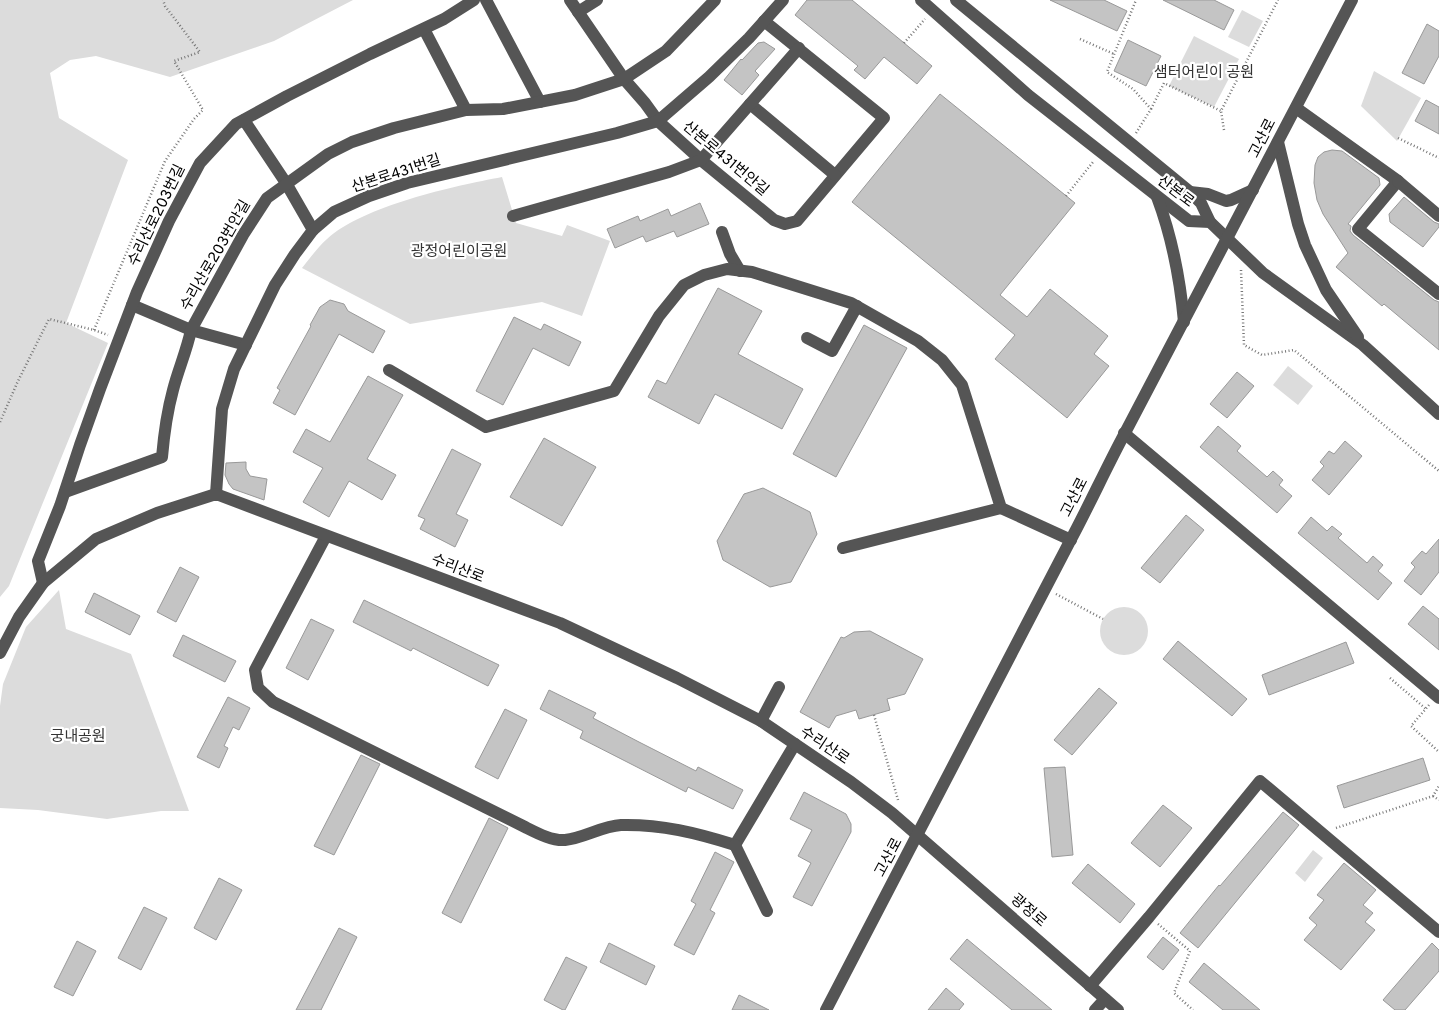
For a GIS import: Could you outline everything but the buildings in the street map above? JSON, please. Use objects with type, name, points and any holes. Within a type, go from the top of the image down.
[{"type":"street","name":"수리산로203번길","points":[[43,584],[38,561],[65,492],[83,437],[132,305],[169,221],[200,163],[236,124],[287,96],[444,19],[474,0]]},
{"type":"street","points":[[486,0],[540,102]]},
{"type":"street","points":[[570,0],[624,79],[646,103],[658,121]]},
{"type":"street","points":[[578,12],[597,0]]},
{"type":"street","name":"수리산로203번안길","points":[[65,492],[162,456],[164,433],[173,390],[191,330],[243,234],[267,198],[286,183],[328,154],[352,142],[394,128],[466,110],[503,109],[575,95],[624,79],[666,51],[715,0]]},
{"type":"street","name":"산본로431번길","points":[[216,494],[222,409],[234,369],[275,285],[313,230],[334,212],[369,196],[407,183],[607,136],[658,121],[709,77],[749,38],[783,0]]},
{"type":"street","name":"산본로","points":[[921,0],[1028,95],[1157,197],[1189,221],[1210,222]]},
{"type":"street","points":[[956,0],[1190,192],[1201,203],[1210,222],[1263,273],[1363,345],[1439,414]]},
{"type":"street","name":"고산로","points":[[826,1010],[1071,540],[1124,433],[1227,237],[1254,190],[1352,0]]},
{"type":"street","points":[[750,104],[835,175],[884,118],[764,21]]},
{"type":"street","points":[[424,29],[466,110]]},
{"type":"street","points":[[513,216],[669,172],[701,160],[799,48]]},
{"type":"street","points":[[1296,108],[1398,182],[1439,216]]},
{"type":"street","points":[[244,120],[286,183],[313,230]]},
{"type":"street","name":"산본로431번안길","points":[[658,121],[701,160],[774,220],[786,224],[797,221],[835,175]]},
{"type":"street","points":[[1278,142],[1305,246],[1326,290],[1363,345]]},
{"type":"street","points":[[1398,182],[1358,229],[1439,294]]},
{"type":"street","points":[[1190,192],[1208,194],[1226,201],[1254,190]]},
{"type":"street","points":[[1157,197],[1172,240],[1182,295],[1184,322]]},
{"type":"street","points":[[722,232],[730,254],[740,271]]},
{"type":"street","points":[[389,370],[486,427],[614,391],[659,316],[684,285],[704,276],[727,270],[752,272],[851,303],[918,341],[942,360],[962,385],[1001,508]]},
{"type":"street","points":[[132,305],[191,330],[246,345]]},
{"type":"street","points":[[807,338],[832,351],[857,306]]},
{"type":"street","points":[[1124,433],[1438,697]]},
{"type":"street","points":[[0,654],[19,617],[43,584],[96,539],[158,513],[216,494]]},
{"type":"street","name":"수리산로","points":[[216,494],[560,623],[677,678],[761,721],[851,782],[918,834]]},
{"type":"street","points":[[843,548],[1001,508],[1071,540]]},
{"type":"street","points":[[326,536],[255,670],[258,688],[273,702],[544,836],[565,840],[618,825],[654,825],[696,833],[735,845],[767,911]]},
{"type":"street","points":[[761,721],[779,686]]},
{"type":"street","points":[[735,845],[795,744]]},
{"type":"street","points":[[1090,986],[1260,781],[1439,932]]},
{"type":"street","name":"광정로","points":[[918,834],[1118,1010]]},
{"type":"street","points":[[1095,1010],[1105,998]]},
{"type":"path","points":[[0,422],[49,319],[94,330],[165,162],[194,118],[203,110],[174,62],[200,52],[165,6],[163,0]]},
{"type":"path","points":[[1136,0],[1108,72],[1133,89],[1151,109]]},
{"type":"path","points":[[1224,130],[1221,111],[1278,0]]},
{"type":"path","points":[[904,43],[932,10]]},
{"type":"path","points":[[1080,39],[1114,54]]},
{"type":"path","points":[[1130,142],[1151,109],[1164,83],[1221,111]]},
{"type":"path","points":[[1398,138],[1439,158]]},
{"type":"path","points":[[1066,196],[1100,152]]},
{"type":"path","points":[[1240,250],[1244,344],[1262,355],[1294,350],[1439,471]]},
{"type":"path","points":[[1046,588],[1103,619]]},
{"type":"path","points":[[1390,678],[1426,708]]},
{"type":"path","points":[[1438,697],[1411,726],[1439,752]]},
{"type":"path","points":[[874,715],[904,823]]},
{"type":"path","points":[[1335,829],[1433,796],[1439,786]]},
{"type":"path","points":[[1433,796],[1439,800]]},
{"type":"path","points":[[1149,917],[1190,951],[1174,993],[1194,1010]]},
{"type":"green space","points":[[0,0],[353,0],[274,41],[170,77],[96,56],[70,60],[50,73],[59,118],[128,160],[66,323],[108,343],[9,586],[0,597]]},
{"type":"green space","points":[[1242,10],[1263,21],[1249,47],[1228,37]]},
{"type":"green space","name":"샘터어린이 공원","points":[[1194,36],[1239,59],[1214,107],[1169,86]]},
{"type":"green space","points":[[1374,71],[1421,98],[1397,141],[1361,106]]},
{"type":"green space","name":"광정어린이공원","points":[[502,177],[516,223],[562,236],[567,225],[610,241],[582,316],[542,302],[410,324],[302,268],[327,239],[343,227],[363,217],[410,199]]},
{"type":"green space","points":[[1288,366],[1313,386],[1298,405],[1273,385]]},
{"type":"green space","name":"궁내공원","points":[[59,590],[66,629],[131,654],[189,811],[161,811],[107,819],[38,810],[0,808],[0,706],[3,684],[26,627]]},
{"type":"green space","points":[[1119,607],[1129,607],[1141,614],[1148,626],[1148,636],[1141,648],[1129,655],[1119,655],[1111,651],[1104,644],[1100,636],[1100,626],[1104,618],[1111,611]]},
{"type":"green space","points":[[1313,850],[1323,858],[1305,882],[1295,873]]}]
